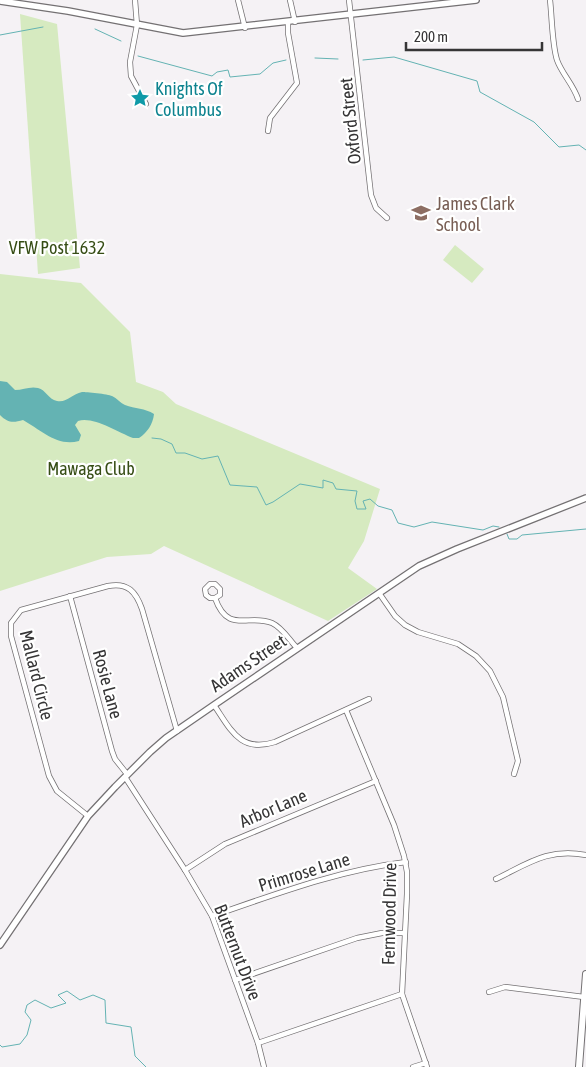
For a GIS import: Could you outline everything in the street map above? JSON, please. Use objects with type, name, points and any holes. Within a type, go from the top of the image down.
[{"type":"main road","points":[[579,1067],[586,974]]},
{"type":"street","points":[[135,0],[137,26],[130,62],[131,76],[146,104]]},
{"type":"street","points":[[238,0],[245,28]]},
{"type":"street","points":[[268,131],[270,118],[297,83],[288,33],[292,22],[290,0]]},
{"type":"street","name":"Oxford Street","points":[[349,0],[372,195],[376,208],[387,218]]},
{"type":"street","points":[[0,1],[183,34],[476,0]]},
{"type":"street","points":[[550,0],[557,58],[563,73],[575,89],[578,99]]},
{"type":"street","name":"Adams Street","points":[[0,945],[88,816],[150,752],[177,731],[379,593],[437,557],[586,498]]},
{"type":"street","name":"Mallard Circle","points":[[88,816],[57,792],[51,782],[11,631],[12,620],[21,610],[116,584],[125,586],[134,593],[142,609],[177,731]]},
{"type":"street","points":[[379,593],[395,616],[405,626],[418,632],[458,644],[476,656],[490,671],[503,697],[518,761],[514,774]]},
{"type":"street","name":"Rosie Lane","points":[[70,596],[112,751],[126,775]]},
{"type":"street","points":[[215,598],[219,607],[230,618],[241,621],[271,623],[280,629],[297,648]]},
{"type":"street","points":[[214,705],[237,736],[245,743],[255,745],[275,742],[370,699]]},
{"type":"street","name":"Fernwood Drive","points":[[346,710],[399,837],[406,862],[407,894],[402,994],[426,1065]]},
{"type":"street","name":"Butternut Drive","points":[[126,775],[212,916],[258,1043],[264,1067]]},
{"type":"street","name":"Arbor Lane","points":[[185,870],[225,844],[376,781]]},
{"type":"street","points":[[496,879],[550,854],[573,852],[586,855]]},
{"type":"street","name":"Primrose Lane","points":[[212,916],[337,874],[366,867],[406,862]]},
{"type":"street","points":[[235,980],[357,938],[382,933],[404,933]]},
{"type":"street","points":[[489,992],[505,987],[584,997]]},
{"type":"street","points":[[258,1043],[402,994]]},
{"type":"street","points":[[413,1067],[426,1065]]},
{"type":"green space","name":"VFW Post 1632","points":[[20,14],[57,24],[80,268],[38,274]]},
{"type":"green space","points":[[455,245],[484,269],[472,283],[443,260]]},
{"type":"green space","name":"Mawaga Club","points":[[0,274],[81,283],[130,332],[136,382],[163,392],[176,404],[380,489],[364,541],[348,568],[377,589],[328,621],[164,546],[151,554],[107,557],[0,591]]},
{"type":"water","points":[[0,381],[7,382],[15,390],[32,387],[38,388],[57,401],[64,401],[82,392],[110,395],[125,405],[154,414],[149,428],[139,438],[133,438],[105,425],[84,420],[78,421],[75,425],[81,435],[79,441],[64,442],[49,437],[23,420],[11,422],[0,415]]},
{"type":"waterway","points":[[0,35],[43,27]]},
{"type":"waterway","points":[[95,29],[121,41]]},
{"type":"waterway","points":[[138,56],[212,76],[217,72],[228,70],[230,77],[260,74],[273,63],[286,60]]},
{"type":"waterway","points":[[363,60],[394,57],[477,81],[480,92],[534,122],[559,147],[579,145],[586,150]]},
{"type":"waterway","points":[[315,58],[338,59]]},
{"type":"waterway","points":[[152,438],[161,439],[172,444],[176,453],[185,453],[202,459],[218,456],[230,485],[257,487],[266,505],[300,484],[323,488],[323,480],[333,483],[336,489],[357,491],[355,501],[357,509],[366,509],[363,501],[370,499],[378,506],[392,510],[398,523],[414,527],[432,522],[483,530],[493,526],[499,527]]},
{"type":"waterway","points":[[507,534],[509,539],[517,539],[522,535],[586,529]]},
{"type":"waterway","points":[[0,1045],[2,1047],[20,1044],[27,1035],[31,1020],[25,1012],[27,1005],[35,1000],[51,1008],[66,1003],[58,995],[67,991],[80,1000],[93,995],[105,1000],[106,1023],[131,1027],[135,1056],[146,1067]]},
{"type":"place","name":"Knights Of Columbus","points":[[140,98]]},
{"type":"place","name":"James Clark School","points":[[421,213]]}]
